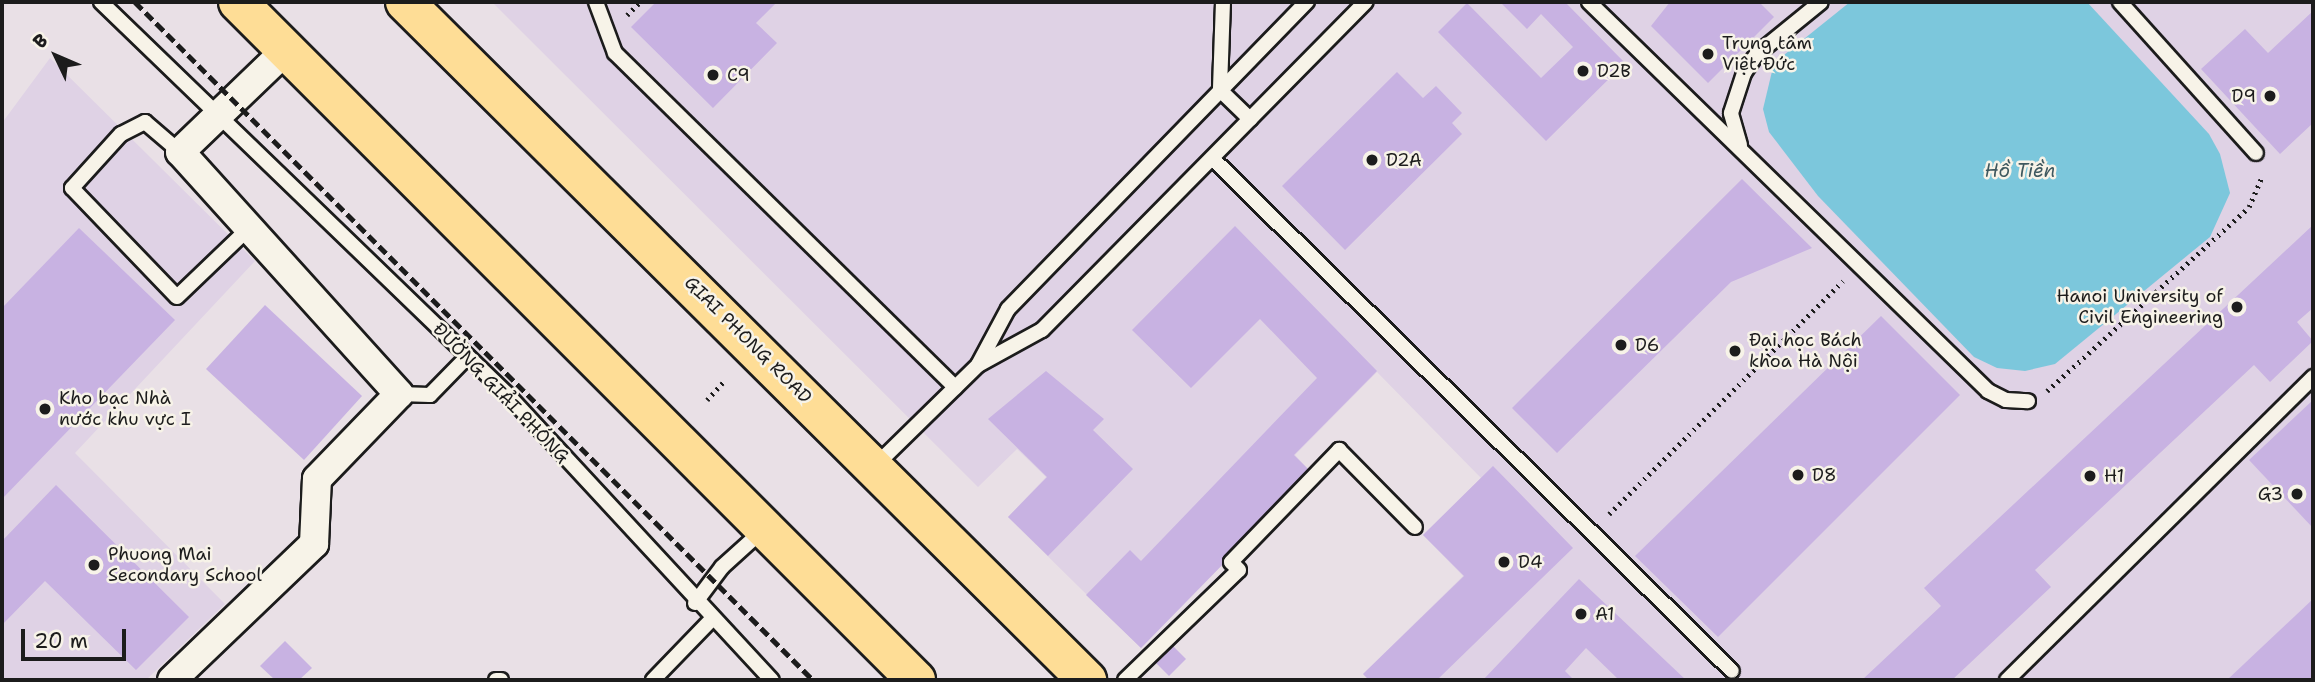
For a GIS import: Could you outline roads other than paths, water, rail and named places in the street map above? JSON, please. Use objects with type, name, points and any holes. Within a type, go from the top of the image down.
[{"type":"main road","points":[[238,2],[916,680]]},
{"type":"main road","name":"GIAI PHONG ROAD","points":[[405,2],[875,466],[1087,680]]},
{"type":"street","points":[[172,680],[314,544],[317,479],[399,394],[252,225],[180,152],[286,50]]},
{"type":"lane","name":"ĐƯỜNG GIẢI PHÓNG","points":[[101,2],[468,356],[695,603],[772,680]]},
{"type":"lane","points":[[596,2],[615,53],[955,387]]},
{"type":"lane","points":[[1223,2],[1220,90],[1250,119]]},
{"type":"lane","points":[[978,365],[1008,309],[1307,2]]},
{"type":"lane","points":[[875,466],[978,365],[1042,330],[1366,2]]},
{"type":"lane","points":[[1589,2],[1741,146],[1988,391],[2006,400],[2028,401]]},
{"type":"lane","points":[[1741,146],[1731,113],[1744,73],[1757,54],[1821,2]]},
{"type":"lane","points":[[2120,2],[2256,153]]},
{"type":"lane","points":[[180,152],[145,122],[121,134],[72,188],[177,297],[252,225]]},
{"type":"lane","points":[[1212,158],[1732,671]]},
{"type":"lane","points":[[399,394],[430,394],[468,356]]},
{"type":"lane","points":[[2007,680],[2313,376]]},
{"type":"lane","points":[[1125,680],[1239,570],[1231,562],[1339,450],[1415,527]]},
{"type":"lane","points":[[695,603],[722,567],[765,529]]},
{"type":"lane","points":[[653,680],[711,620]]},
{"type":"water","name":"Hồ Tiền","points":[[1850,2],[2087,2],[2209,134],[2220,154],[2230,193],[2210,237],[2055,364],[2025,371],[1997,368],[1974,357],[1818,196],[1769,132],[1763,109],[1774,63]]},
{"type":"railway","points":[[135,2],[813,680]]},
{"type":"place","name":"Trung tâm Việt Đức","points":[[1708,54]]},
{"type":"place","name":"D2B","points":[[1583,71]]},
{"type":"place","name":"C9","points":[[713,75]]},
{"type":"place","name":"D9","points":[[2270,96]]},
{"type":"place","name":"D2A","points":[[1372,160]]},
{"type":"place","name":"Hanoi University of Civil Engineering","points":[[2237,307]]},
{"type":"place","name":"D6","points":[[1621,345]]},
{"type":"place","name":"Đại học Bách khoa Hà Nội","points":[[1735,351]]},
{"type":"place","name":"Kho bạc Nhà nước khu vực I","points":[[45,409]]},
{"type":"place","name":"D8","points":[[1798,475]]},
{"type":"place","name":"H1","points":[[2090,476]]},
{"type":"place","name":"G3","points":[[2297,494]]},
{"type":"place","name":"D4","points":[[1504,562]]},
{"type":"place","name":"Phuong Mai Secondary School","points":[[94,565]]},
{"type":"place","name":"A1","points":[[1581,614]]}]
